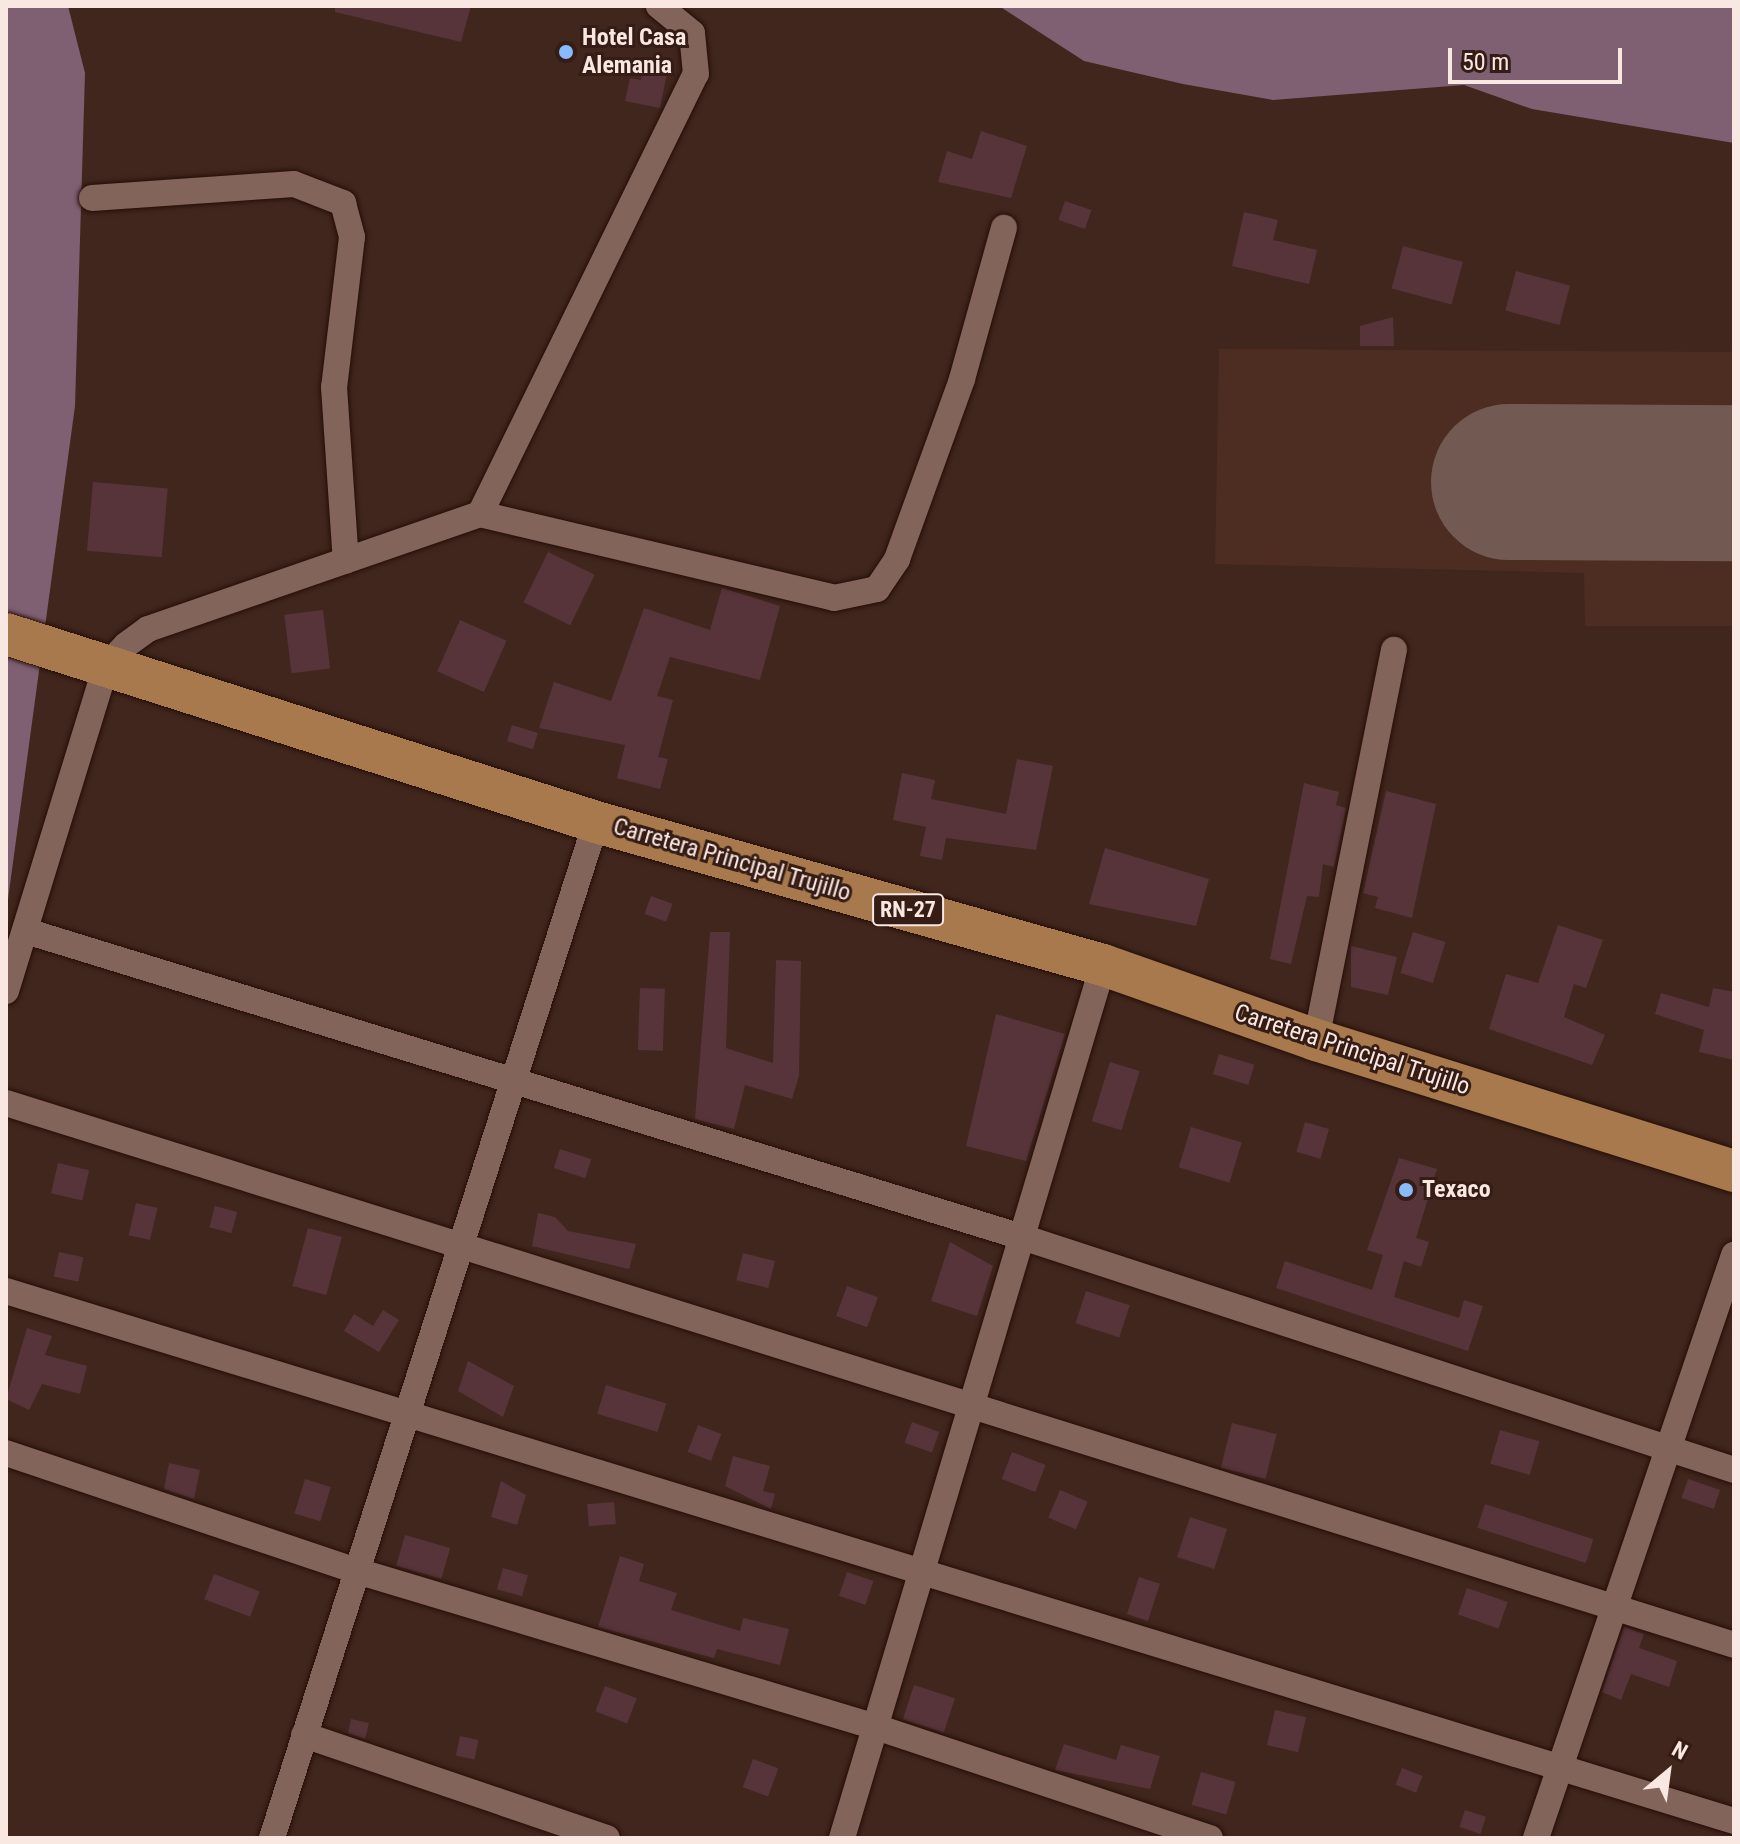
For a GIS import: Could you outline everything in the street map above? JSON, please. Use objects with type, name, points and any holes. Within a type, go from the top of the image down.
[{"type":"main road","name":"Carretera Principal Trujillo","points":[[6,634],[596,822],[1103,965],[1316,1040],[1734,1171]]},
{"type":"street","points":[[480,514],[696,74],[692,33],[659,6]]},
{"type":"street","points":[[92,198],[294,184],[343,203],[352,237],[334,387],[346,561]]},
{"type":"street","points":[[6,991],[26,931],[93,661],[148,629],[480,514],[834,598],[877,589],[897,559],[962,379],[1004,228]]},
{"type":"street","points":[[1316,1040],[1394,650]]},
{"type":"street","points":[[272,1838],[596,822]]},
{"type":"street","points":[[26,931],[514,1078],[1022,1237],[1734,1470]]},
{"type":"street","points":[[842,1838],[1103,965]]},
{"type":"street","points":[[6,1103],[461,1243],[970,1409],[1734,1645]]},
{"type":"street","points":[[1536,1838],[1613,1606],[1672,1451],[1734,1255]]},
{"type":"street","points":[[6,1291],[406,1417],[923,1568],[1734,1821]]},
{"type":"street","points":[[6,1453],[357,1571],[876,1727],[1210,1838]]},
{"type":"street","points":[[304,1735],[607,1838]]},
{"type":"shaded area","points":[[6,6],[68,6],[85,73],[75,406],[6,914]]},
{"type":"shaded area","points":[[999,6],[1734,6],[1734,143],[1532,109],[1464,85],[1273,100],[1183,84],[1084,61]]},
{"type":"shaded area","points":[[1219,349],[1734,352],[1734,626],[1585,626],[1584,573],[1215,564]]},
{"type":"building","points":[[335,6],[471,6],[461,42],[335,12]]},
{"type":"building","points":[[643,68],[667,73],[660,108],[625,101],[630,78],[641,80]]},
{"type":"building","points":[[981,131],[1027,146],[1011,198],[938,182],[947,151],[972,159]]},
{"type":"building","points":[[1065,201],[1091,210],[1085,229],[1058,220]]},
{"type":"building","points":[[1244,212],[1278,220],[1273,240],[1317,250],[1309,284],[1232,266]]},
{"type":"building","points":[[1403,246],[1463,262],[1451,305],[1392,289]]},
{"type":"building","points":[[1516,271],[1570,285],[1559,325],[1505,311]]},
{"type":"building","points":[[1393,317],[1394,346],[1360,346],[1360,326]]},
{"type":"building","points":[[93,482],[168,489],[162,557],[87,551]]},
{"type":"building","points":[[548,552],[595,575],[570,625],[523,602]]},
{"type":"building","points":[[722,588],[780,606],[760,680],[670,657],[657,696],[673,700],[658,757],[668,759],[660,789],[617,778],[625,745],[539,728],[554,682],[611,701],[644,608],[710,630]]},
{"type":"building","points":[[323,610],[330,669],[291,673],[284,615]]},
{"type":"building","points":[[460,620],[507,641],[484,692],[437,671]]},
{"type":"building","points":[[512,725],[538,733],[533,749],[507,741]]},
{"type":"building","points":[[1017,759],[1053,766],[1036,850],[946,838],[942,860],[920,856],[926,827],[893,820],[902,773],[935,780],[931,799],[1006,814]]},
{"type":"building","points":[[1304,783],[1339,792],[1336,805],[1346,808],[1334,867],[1323,864],[1319,897],[1307,896],[1291,964],[1270,959]]},
{"type":"building","points":[[1386,791],[1436,804],[1412,918],[1375,908],[1378,897],[1363,893]]},
{"type":"building","points":[[1105,848],[1209,879],[1196,926],[1089,904]]},
{"type":"building","points":[[651,896],[673,904],[666,922],[645,914]]},
{"type":"building","points":[[1558,925],[1603,940],[1586,988],[1574,984],[1564,1017],[1605,1035],[1592,1065],[1489,1029],[1506,974],[1538,983]]},
{"type":"building","points":[[710,932],[730,932],[726,1048],[773,1063],[776,960],[801,961],[799,1076],[792,1099],[745,1085],[734,1129],[695,1119]]},
{"type":"building","points":[[1413,932],[1446,942],[1433,983],[1400,973]]},
{"type":"building","points":[[1351,946],[1397,957],[1388,995],[1351,987]]},
{"type":"building","points":[[640,988],[665,989],[663,1051],[638,1050]]},
{"type":"building","points":[[1713,988],[1734,992],[1734,1060],[1699,1052],[1704,1030],[1655,1014],[1661,993],[1709,1007]]},
{"type":"building","points":[[996,1014],[1065,1034],[1026,1161],[966,1146]]},
{"type":"building","points":[[1219,1054],[1254,1065],[1248,1085],[1213,1074]]},
{"type":"building","points":[[1110,1062],[1140,1071],[1122,1130],[1092,1121]]},
{"type":"building","points":[[1305,1122],[1329,1129],[1320,1159],[1296,1152]]},
{"type":"building","points":[[1191,1127],[1242,1142],[1229,1183],[1179,1167]]},
{"type":"building","points":[[560,1149],[591,1159],[585,1178],[554,1168]]},
{"type":"building","points":[[1399,1158],[1437,1169],[1416,1238],[1429,1242],[1421,1267],[1404,1261],[1394,1297],[1459,1318],[1464,1300],[1483,1306],[1468,1351],[1276,1288],[1285,1261],[1372,1290],[1383,1255],[1367,1250]]},
{"type":"building","points":[[58,1163],[89,1170],[82,1200],[51,1193]]},
{"type":"building","points":[[136,1203],[157,1208],[150,1240],[129,1235]]},
{"type":"building","points":[[215,1206],[237,1212],[232,1233],[209,1227]]},
{"type":"building","points":[[538,1213],[555,1217],[568,1231],[636,1244],[629,1269],[532,1246]]},
{"type":"building","points":[[308,1228],[342,1237],[326,1295],[292,1286]]},
{"type":"building","points":[[950,1242],[993,1266],[977,1316],[931,1301]]},
{"type":"building","points":[[59,1252],[83,1257],[78,1282],[54,1276]]},
{"type":"building","points":[[743,1253],[775,1261],[768,1288],[736,1280]]},
{"type":"building","points":[[847,1286],[878,1297],[867,1327],[836,1316]]},
{"type":"building","points":[[1086,1291],[1130,1305],[1119,1338],[1075,1323]]},
{"type":"building","points":[[383,1310],[399,1320],[379,1352],[344,1331],[354,1314],[373,1326]]},
{"type":"building","points":[[27,1328],[52,1336],[45,1355],[87,1366],[80,1394],[42,1384],[29,1410],[6,1399]]},
{"type":"building","points":[[468,1361],[514,1386],[503,1417],[458,1391]]},
{"type":"building","points":[[606,1385],[666,1403],[657,1432],[597,1414]]},
{"type":"building","points":[[912,1422],[939,1432],[932,1453],[904,1443]]},
{"type":"building","points":[[1232,1423],[1277,1434],[1266,1479],[1221,1468]]},
{"type":"building","points":[[698,1425],[721,1434],[711,1461],[688,1452]]},
{"type":"building","points":[[1500,1430],[1539,1441],[1530,1475],[1490,1464]]},
{"type":"building","points":[[1012,1452],[1046,1465],[1035,1492],[1002,1479]]},
{"type":"building","points":[[733,1456],[770,1466],[763,1491],[775,1494],[771,1509],[725,1486]]},
{"type":"building","points":[[169,1463],[200,1470],[194,1499],[164,1489]]},
{"type":"building","points":[[305,1479],[331,1487],[320,1521],[294,1513]]},
{"type":"building","points":[[1688,1479],[1720,1490],[1714,1509],[1681,1498]]},
{"type":"building","points":[[501,1481],[526,1495],[517,1525],[491,1517]]},
{"type":"building","points":[[1060,1490],[1088,1502],[1076,1529],[1048,1518]]},
{"type":"building","points":[[614,1502],[616,1524],[589,1526],[587,1504]]},
{"type":"building","points":[[1485,1504],[1593,1539],[1586,1563],[1477,1528]]},
{"type":"building","points":[[1190,1517],[1227,1529],[1214,1569],[1177,1557]]},
{"type":"building","points":[[405,1535],[450,1548],[441,1579],[396,1566]]},
{"type":"building","points":[[620,1556],[644,1564],[639,1581],[677,1593],[671,1610],[740,1631],[743,1618],[789,1629],[780,1665],[717,1649],[714,1658],[598,1627]]},
{"type":"building","points":[[503,1568],[528,1575],[522,1596],[497,1589]]},
{"type":"building","points":[[847,1572],[873,1581],[865,1605],[839,1596]]},
{"type":"building","points":[[214,1574],[260,1592],[250,1617],[204,1599]]},
{"type":"building","points":[[1139,1577],[1160,1584],[1148,1621],[1127,1614]]},
{"type":"building","points":[[1467,1588],[1508,1602],[1499,1628],[1458,1614]]},
{"type":"building","points":[[1624,1627],[1644,1634],[1639,1648],[1677,1661],[1669,1687],[1631,1674],[1621,1700],[1602,1692]]},
{"type":"building","points":[[914,1685],[955,1698],[944,1733],[903,1719]]},
{"type":"building","points":[[605,1686],[637,1698],[627,1723],[595,1711]]},
{"type":"building","points":[[1275,1710],[1306,1717],[1298,1752],[1267,1745]]},
{"type":"building","points":[[351,1719],[369,1723],[365,1739],[348,1733]]},
{"type":"building","points":[[460,1736],[479,1740],[474,1760],[456,1756]]},
{"type":"building","points":[[1064,1744],[1116,1760],[1121,1745],[1160,1756],[1150,1789],[1055,1770]]},
{"type":"building","points":[[753,1759],[778,1768],[768,1796],[743,1787]]},
{"type":"building","points":[[1402,1768],[1423,1776],[1416,1793],[1396,1785]]},
{"type":"building","points":[[1201,1772],[1236,1782],[1226,1815],[1192,1805]]},
{"type":"building","points":[[1465,1810],[1486,1817],[1480,1834],[1459,1827]]},
{"type":"runway","points":[[1509,482],[1734,483]]},
{"type":"place","name":"Hotel Casa Alemania","points":[[566,52]]},
{"type":"place","name":"Texaco","points":[[1406,1190]]}]
